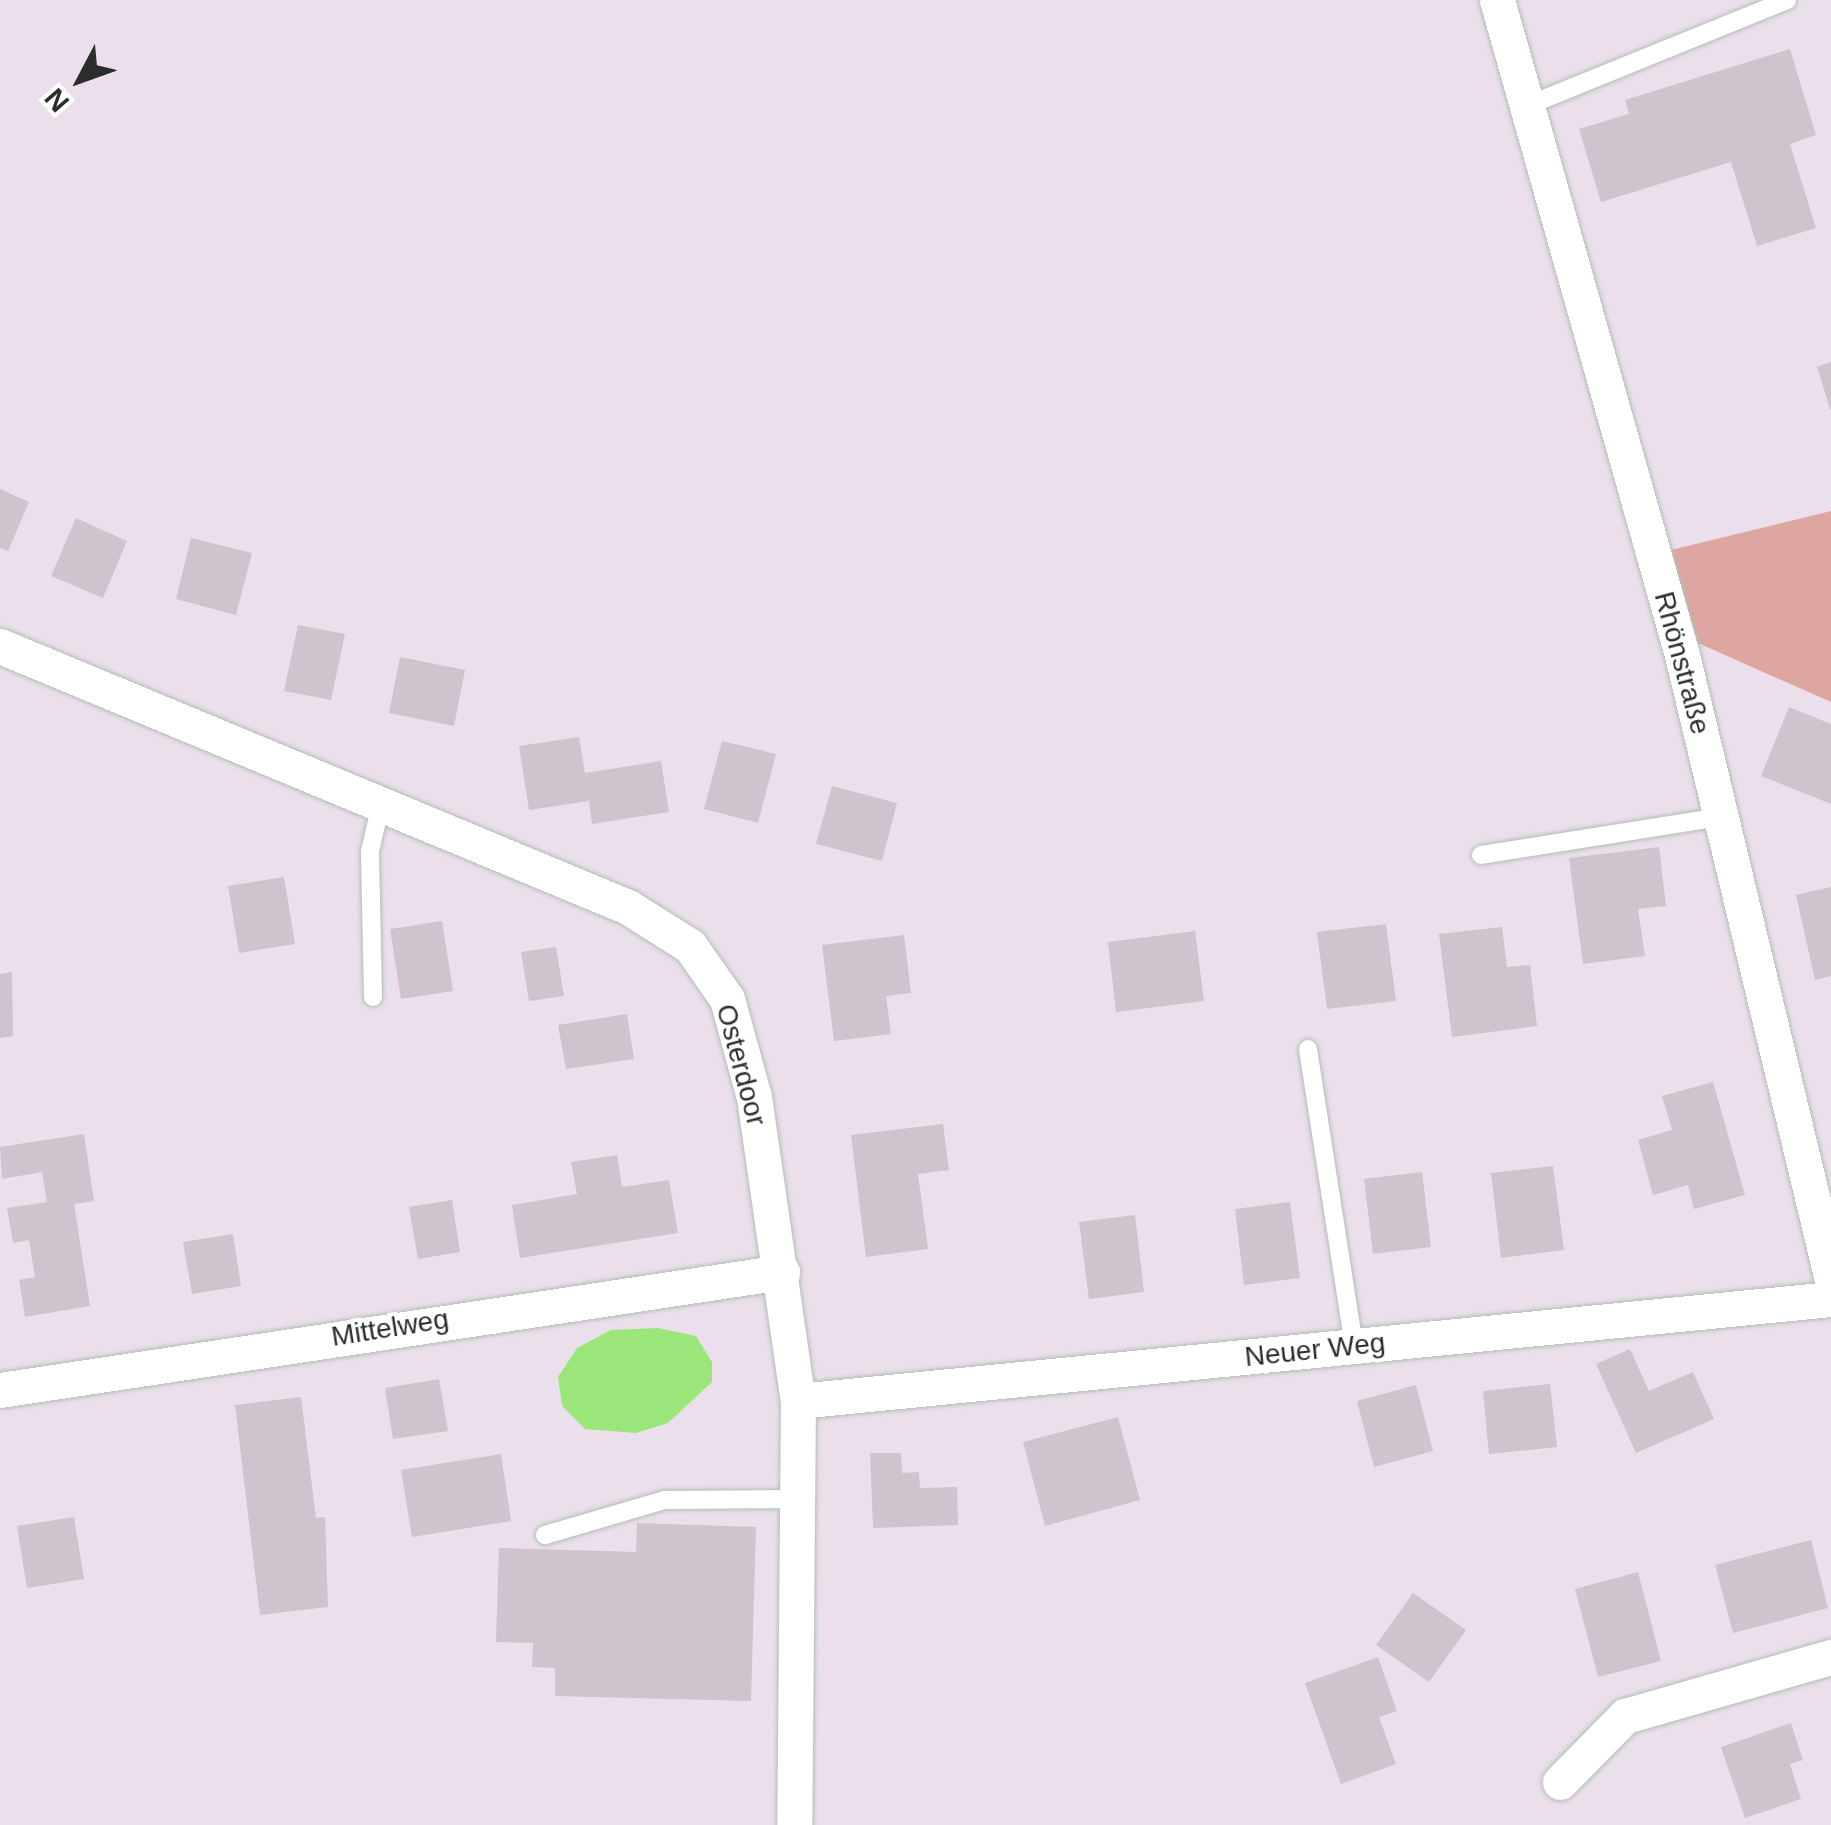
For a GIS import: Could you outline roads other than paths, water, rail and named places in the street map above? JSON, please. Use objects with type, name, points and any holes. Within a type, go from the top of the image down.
[{"type":"street","name":"Rhönstraße","points":[[1497,0],[1508,56],[1720,817],[1831,1276]]},
{"type":"street","name":"Osterdoor","points":[[0,646],[628,908],[690,946],[727,999],[754,1097],[798,1400],[794,1825]]},
{"type":"street","name":"Mittelweg","points":[[0,1390],[782,1272]]},
{"type":"street","name":"Neuer Weg","points":[[798,1400],[1831,1299]]},
{"type":"street","points":[[1560,1782],[1625,1716],[1831,1657]]},
{"type":"lane","points":[[1524,106],[1787,0]]},
{"type":"lane","points":[[373,997],[370,851],[381,804]]},
{"type":"lane","points":[[1481,855],[1720,817]]},
{"type":"lane","points":[[1308,1049],[1354,1346]]},
{"type":"lane","points":[[545,1534],[664,1500],[797,1499]]}]
